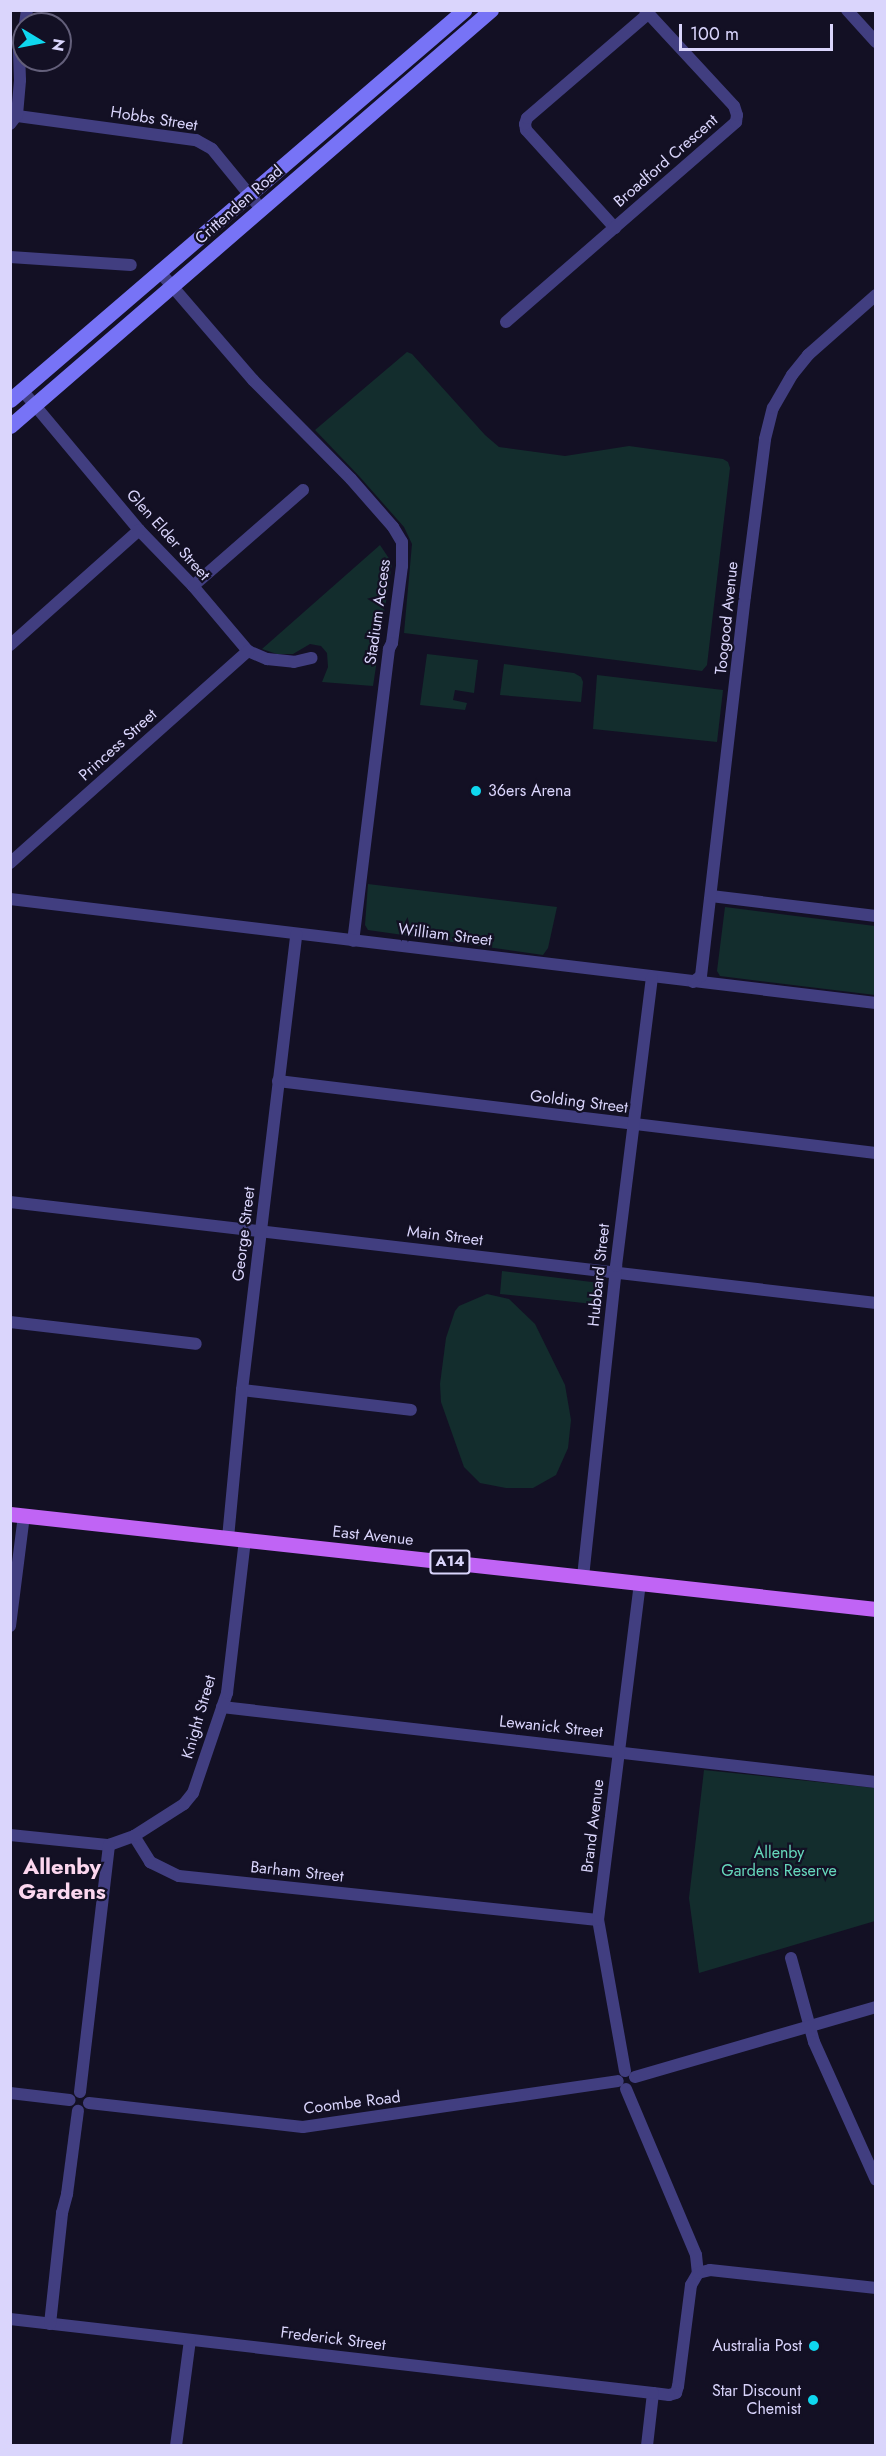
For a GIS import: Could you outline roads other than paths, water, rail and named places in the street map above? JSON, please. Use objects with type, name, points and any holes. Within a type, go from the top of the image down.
[{"type":"main road","name":"Crittenden Road","points":[[16,395],[249,194],[339,120],[464,10]]},
{"type":"main road","name":"Crittenden Road","points":[[10,426],[262,210],[484,13]]},
{"type":"main road","name":"East Avenue","points":[[17,1515],[876,1609]]},
{"type":"street","points":[[847,10],[876,42]]},
{"type":"street","points":[[615,228],[526,130],[525,124],[527,118],[647,12]]},
{"type":"street","name":"Broadford Crescent","points":[[506,322],[736,122],[737,115],[734,106],[647,12]]},
{"type":"street","points":[[13,118],[20,72]]},
{"type":"street","name":"Hobbs Street","points":[[13,118],[196,140],[212,149],[262,210]]},
{"type":"street","points":[[10,257],[131,266]]},
{"type":"street","name":"Stadium Access","points":[[159,271],[254,380],[351,479],[393,527],[402,542],[402,566],[392,643],[389,649],[353,940]]},
{"type":"street","name":"Toogood Avenue","points":[[693,982],[701,976],[746,585],[765,444],[773,408],[792,375],[808,355],[876,295]]},
{"type":"street","name":"Glen Elder Street","points":[[16,395],[34,405],[139,530],[193,586],[248,651]]},
{"type":"street","points":[[193,586],[303,490]]},
{"type":"street","points":[[10,645],[139,530]]},
{"type":"street","points":[[248,651],[267,659],[294,662],[312,658]]},
{"type":"street","name":"Princess Street","points":[[10,863],[248,651]]},
{"type":"street","points":[[711,896],[876,916]]},
{"type":"street","name":"William Street","points":[[10,899],[876,1003]]},
{"type":"street","name":"George Street","points":[[228,1538],[242,1390],[296,934]]},
{"type":"street","name":"Hubbard Street","points":[[583,1577],[615,1274],[652,977]]},
{"type":"street","name":"Golding Street","points":[[278,1081],[876,1153]]},
{"type":"street","name":"Main Street","points":[[10,1202],[876,1303]]},
{"type":"street","points":[[10,1322],[196,1344]]},
{"type":"street","points":[[242,1390],[411,1410]]},
{"type":"street","points":[[10,1626],[17,1515]]},
{"type":"street","name":"Knight Street","points":[[134,1836],[184,1804],[194,1793],[226,1693],[245,1540]]},
{"type":"street","name":"Brand Avenue","points":[[640,1583],[598,1920],[626,2079],[696,2255],[698,2273]]},
{"type":"street","name":"Lewanick Street","points":[[222,1707],[876,1782]]},
{"type":"street","points":[[10,1835],[109,1845],[134,1836]]},
{"type":"street","name":"Barham Street","points":[[134,1836],[150,1862],[179,1876],[598,1920]]},
{"type":"street","points":[[10,2093],[75,2096],[88,2096],[89,2103],[86,2109],[78,2111],[72,2107],[75,2096],[109,1845]]},
{"type":"street","points":[[791,1958],[809,2028],[876,2180]]},
{"type":"street","name":"Coombe Road","points":[[89,2103],[303,2127],[626,2079],[876,2007]]},
{"type":"street","points":[[50,2324],[62,2213],[68,2194],[78,2111]]},
{"type":"street","points":[[647,2445],[653,2393],[676,2393],[691,2285],[698,2273],[710,2270],[876,2288]]},
{"type":"street","name":"Frederick Street","points":[[10,2319],[653,2393]]},
{"type":"street","points":[[176,2445],[190,2340]]},
{"type":"place","name":"36ers Arena","points":[[476,791]]},
{"type":"place","name":"Australia Post","points":[[814,2346]]},
{"type":"place","name":"Star Discount Chemist","points":[[813,2400]]},
{"type":"district","name":"Allenby Gardens","points":[[62,1878]]},
{"type":"park label","name":"Allenby Gardens Reserve","points":[[779,1862]]}]
